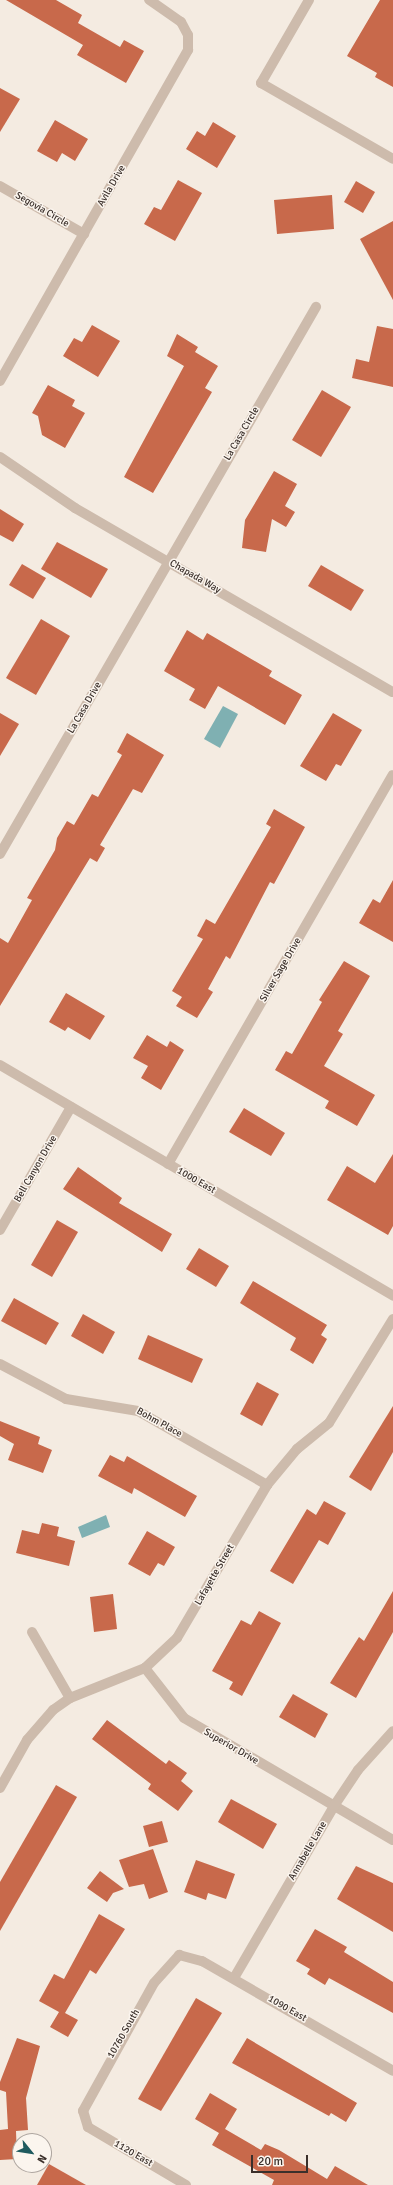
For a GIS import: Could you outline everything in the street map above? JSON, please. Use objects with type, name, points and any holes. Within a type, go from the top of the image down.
[{"type":"street","name":"Avila Drive","points":[[0,381],[188,50],[188,35],[182,22],[149,0]]},
{"type":"street","points":[[309,0],[261,83],[393,159]]},
{"type":"street","name":"Segovia Circle","points":[[0,186],[84,234]]},
{"type":"street","name":"La Casa Circle","points":[[169,562],[316,307]]},
{"type":"street","name":"Chapada Way","points":[[0,457],[75,508],[393,692]]},
{"type":"street","name":"La Casa Drive","points":[[0,854],[169,562]]},
{"type":"street","name":"Silver Sage Drive","points":[[168,1164],[393,775]]},
{"type":"street","name":"1000 East","points":[[0,1065],[393,1296]]},
{"type":"street","name":"Bell Canyon Drive","points":[[0,1230],[71,1107]]},
{"type":"street","name":"Lafayette Street","points":[[0,1788],[39,1724],[70,1698],[145,1668],[177,1638],[267,1485],[297,1449],[329,1423],[393,1319]]},
{"type":"street","name":"Bohm Place","points":[[0,1364],[66,1399],[138,1411],[267,1485]]},
{"type":"street","points":[[32,1632],[70,1698]]},
{"type":"street","name":"Superior Drive","points":[[145,1668],[184,1718],[393,1840]]},
{"type":"street","name":"Annabelle Lane","points":[[234,1978],[334,1806],[358,1770],[393,1731]]},
{"type":"street","name":"1090 East","points":[[179,1955],[202,1960],[393,2071]]},
{"type":"street","name":"10760 South","points":[[84,2120],[91,2092],[157,1977],[179,1955]]},
{"type":"street","name":"1120 East","points":[[84,2120],[95,2132],[186,2185]]},
{"type":"water","points":[[223,706],[238,714],[220,748],[204,739]]},
{"type":"water","points":[[106,1515],[110,1527],[82,1538],[78,1527]]},
{"type":"building","points":[[6,0],[56,0],[82,15],[78,23],[120,47],[124,40],[144,51],[126,83],[77,55],[83,45]]},
{"type":"building","points":[[380,0],[393,0],[393,87],[375,77],[377,73],[347,56]]},
{"type":"building","points":[[0,88],[20,99],[0,132]]},
{"type":"building","points":[[55,120],[88,139],[75,161],[62,153],[57,162],[37,151]]},
{"type":"building","points":[[213,122],[236,136],[217,168],[186,149],[197,131],[205,136]]},
{"type":"building","points":[[178,180],[202,193],[175,241],[144,224],[154,207],[161,210]]},
{"type":"building","points":[[356,181],[375,192],[363,213],[344,202]]},
{"type":"building","points":[[332,195],[334,229],[277,234],[274,200]]},
{"type":"building","points":[[393,221],[393,300],[360,239]]},
{"type":"building","points":[[92,325],[120,341],[98,377],[63,356],[74,338],[82,342]]},
{"type":"building","points":[[377,326],[393,329],[393,387],[352,378],[356,359],[369,362]]},
{"type":"building","points":[[177,334],[198,347],[195,352],[218,366],[205,388],[212,392],[153,493],[124,477],[184,366],[167,356]]},
{"type":"building","points":[[48,385],[75,400],[72,406],[85,413],[65,448],[42,435],[38,416],[32,413]]},
{"type":"building","points":[[322,390],[351,407],[321,457],[292,440]]},
{"type":"building","points":[[274,471],[297,484],[285,506],[295,512],[286,527],[272,519],[266,552],[242,548],[245,520]]},
{"type":"building","points":[[0,509],[24,524],[13,542],[0,535]]},
{"type":"building","points":[[57,542],[108,569],[91,598],[41,569]]},
{"type":"building","points":[[22,564],[46,578],[33,599],[9,585]]},
{"type":"building","points":[[321,565],[364,590],[351,611],[308,586]]},
{"type":"building","points":[[41,619],[70,636],[36,695],[6,678]]},
{"type":"building","points":[[187,630],[203,640],[207,633],[272,671],[269,676],[302,695],[285,725],[218,686],[205,709],[189,700],[195,689],[164,671]]},
{"type":"building","points":[[0,713],[19,724],[0,756]]},
{"type":"building","points":[[333,713],[362,730],[341,766],[336,764],[326,781],[300,766]]},
{"type":"building","points":[[127,733],[164,755],[142,793],[133,789],[100,845],[105,848],[97,862],[90,858],[0,1006],[0,938],[8,943],[32,900],[27,898],[55,850],[57,838],[67,821],[74,825],[92,794],[98,797],[122,755],[117,752]]},
{"type":"building","points":[[274,809],[305,827],[274,884],[270,882],[230,959],[226,956],[208,989],[213,992],[197,1018],[176,1006],[182,997],[172,991],[203,939],[197,936],[206,919],[215,924],[271,827],[266,824]]},
{"type":"building","points":[[393,880],[393,942],[359,923],[373,899],[380,903]]},
{"type":"building","points":[[344,961],[370,976],[338,1031],[343,1034],[324,1066],[375,1095],[357,1126],[325,1108],[329,1101],[275,1070],[286,1051],[292,1054],[322,1002],[319,1000]]},
{"type":"building","points":[[66,993],[105,1016],[90,1040],[68,1027],[65,1031],[49,1022]]},
{"type":"building","points":[[147,1035],[167,1047],[170,1041],[184,1050],[161,1090],[141,1078],[148,1066],[133,1058]]},
{"type":"building","points":[[244,1108],[285,1133],[271,1156],[229,1132]]},
{"type":"building","points":[[393,1154],[393,1226],[388,1235],[327,1200],[347,1166],[375,1183]]},
{"type":"building","points":[[78,1167],[122,1198],[119,1203],[172,1234],[162,1252],[63,1189]]},
{"type":"building","points":[[57,1220],[78,1232],[52,1277],[31,1265]]},
{"type":"building","points":[[199,1248],[229,1266],[216,1287],[186,1269]]},
{"type":"building","points":[[253,1281],[327,1325],[321,1335],[327,1339],[313,1364],[290,1350],[296,1338],[240,1303]]},
{"type":"building","points":[[14,1298],[59,1323],[46,1345],[1,1321]]},
{"type":"building","points":[[83,1314],[115,1332],[103,1354],[71,1336]]},
{"type":"building","points":[[148,1335],[203,1359],[192,1383],[138,1359]]},
{"type":"building","points":[[257,1382],[279,1394],[262,1426],[240,1414]]},
{"type":"building","points":[[393,1406],[393,1452],[371,1491],[349,1477]]},
{"type":"building","points":[[0,1421],[40,1437],[38,1444],[52,1450],[43,1473],[8,1460],[14,1444],[0,1436]]},
{"type":"building","points":[[110,1455],[124,1462],[127,1456],[197,1496],[185,1517],[134,1488],[132,1494],[98,1476]]},
{"type":"building","points":[[324,1501],[346,1513],[328,1545],[319,1540],[293,1584],[270,1571],[307,1509],[316,1515]]},
{"type":"building","points":[[42,1523],[59,1527],[57,1536],[75,1541],[69,1566],[16,1553],[22,1530],[39,1534]]},
{"type":"building","points":[[147,1531],[175,1547],[164,1566],[158,1563],[150,1576],[128,1564]]},
{"type":"building","points":[[393,1591],[393,1632],[356,1698],[330,1683],[359,1637],[364,1641]]},
{"type":"building","points":[[113,1594],[117,1629],[94,1632],[90,1597]]},
{"type":"building","points":[[259,1611],[281,1623],[242,1696],[229,1689],[233,1682],[212,1671],[241,1620],[251,1625]]},
{"type":"building","points":[[293,1694],[328,1714],[315,1738],[279,1717]]},
{"type":"building","points":[[107,1720],[166,1764],[169,1760],[187,1773],[181,1781],[193,1791],[178,1811],[148,1789],[151,1784],[92,1739]]},
{"type":"building","points":[[56,1785],[77,1797],[0,1931],[0,1882]]},
{"type":"building","points":[[231,1799],[277,1824],[263,1849],[218,1822]]},
{"type":"building","points":[[162,1821],[168,1842],[149,1847],[143,1826]]},
{"type":"building","points":[[153,1849],[168,1892],[149,1899],[144,1884],[129,1887],[119,1860]]},
{"type":"building","points":[[196,1860],[235,1874],[226,1899],[208,1893],[206,1900],[184,1892]]},
{"type":"building","points":[[356,1866],[393,1883],[393,1932],[337,1899]]},
{"type":"building","points":[[100,1871],[124,1889],[113,1893],[107,1902],[87,1888]]},
{"type":"building","points":[[99,1914],[125,1929],[96,1974],[90,1970],[65,2013],[78,2020],[68,2037],[50,2027],[59,2012],[39,2001],[54,1974],[64,1979]]},
{"type":"building","points":[[315,1929],[347,1947],[344,1952],[393,1982],[393,2013],[329,1978],[325,1985],[307,1974],[310,1969],[296,1961]]},
{"type":"building","points":[[196,1998],[222,2013],[161,2111],[138,2099]]},
{"type":"building","points":[[17,2038],[40,2046],[26,2098],[28,2130],[16,2131],[16,2133],[12,2133],[12,2159],[0,2160],[0,2130],[8,2129],[6,2092],[0,2090],[0,2082]]},
{"type":"building","points":[[247,2038],[357,2103],[346,2122],[331,2113],[329,2116],[232,2063]]},
{"type":"building","points":[[210,2093],[237,2109],[225,2129],[261,2150],[265,2144],[279,2150],[327,2179],[335,2166],[368,2185],[272,2185],[274,2180],[212,2145],[219,2133],[195,2119]]},
{"type":"building","points":[[52,2166],[86,2185],[37,2185],[44,2173],[52,2173]]}]
